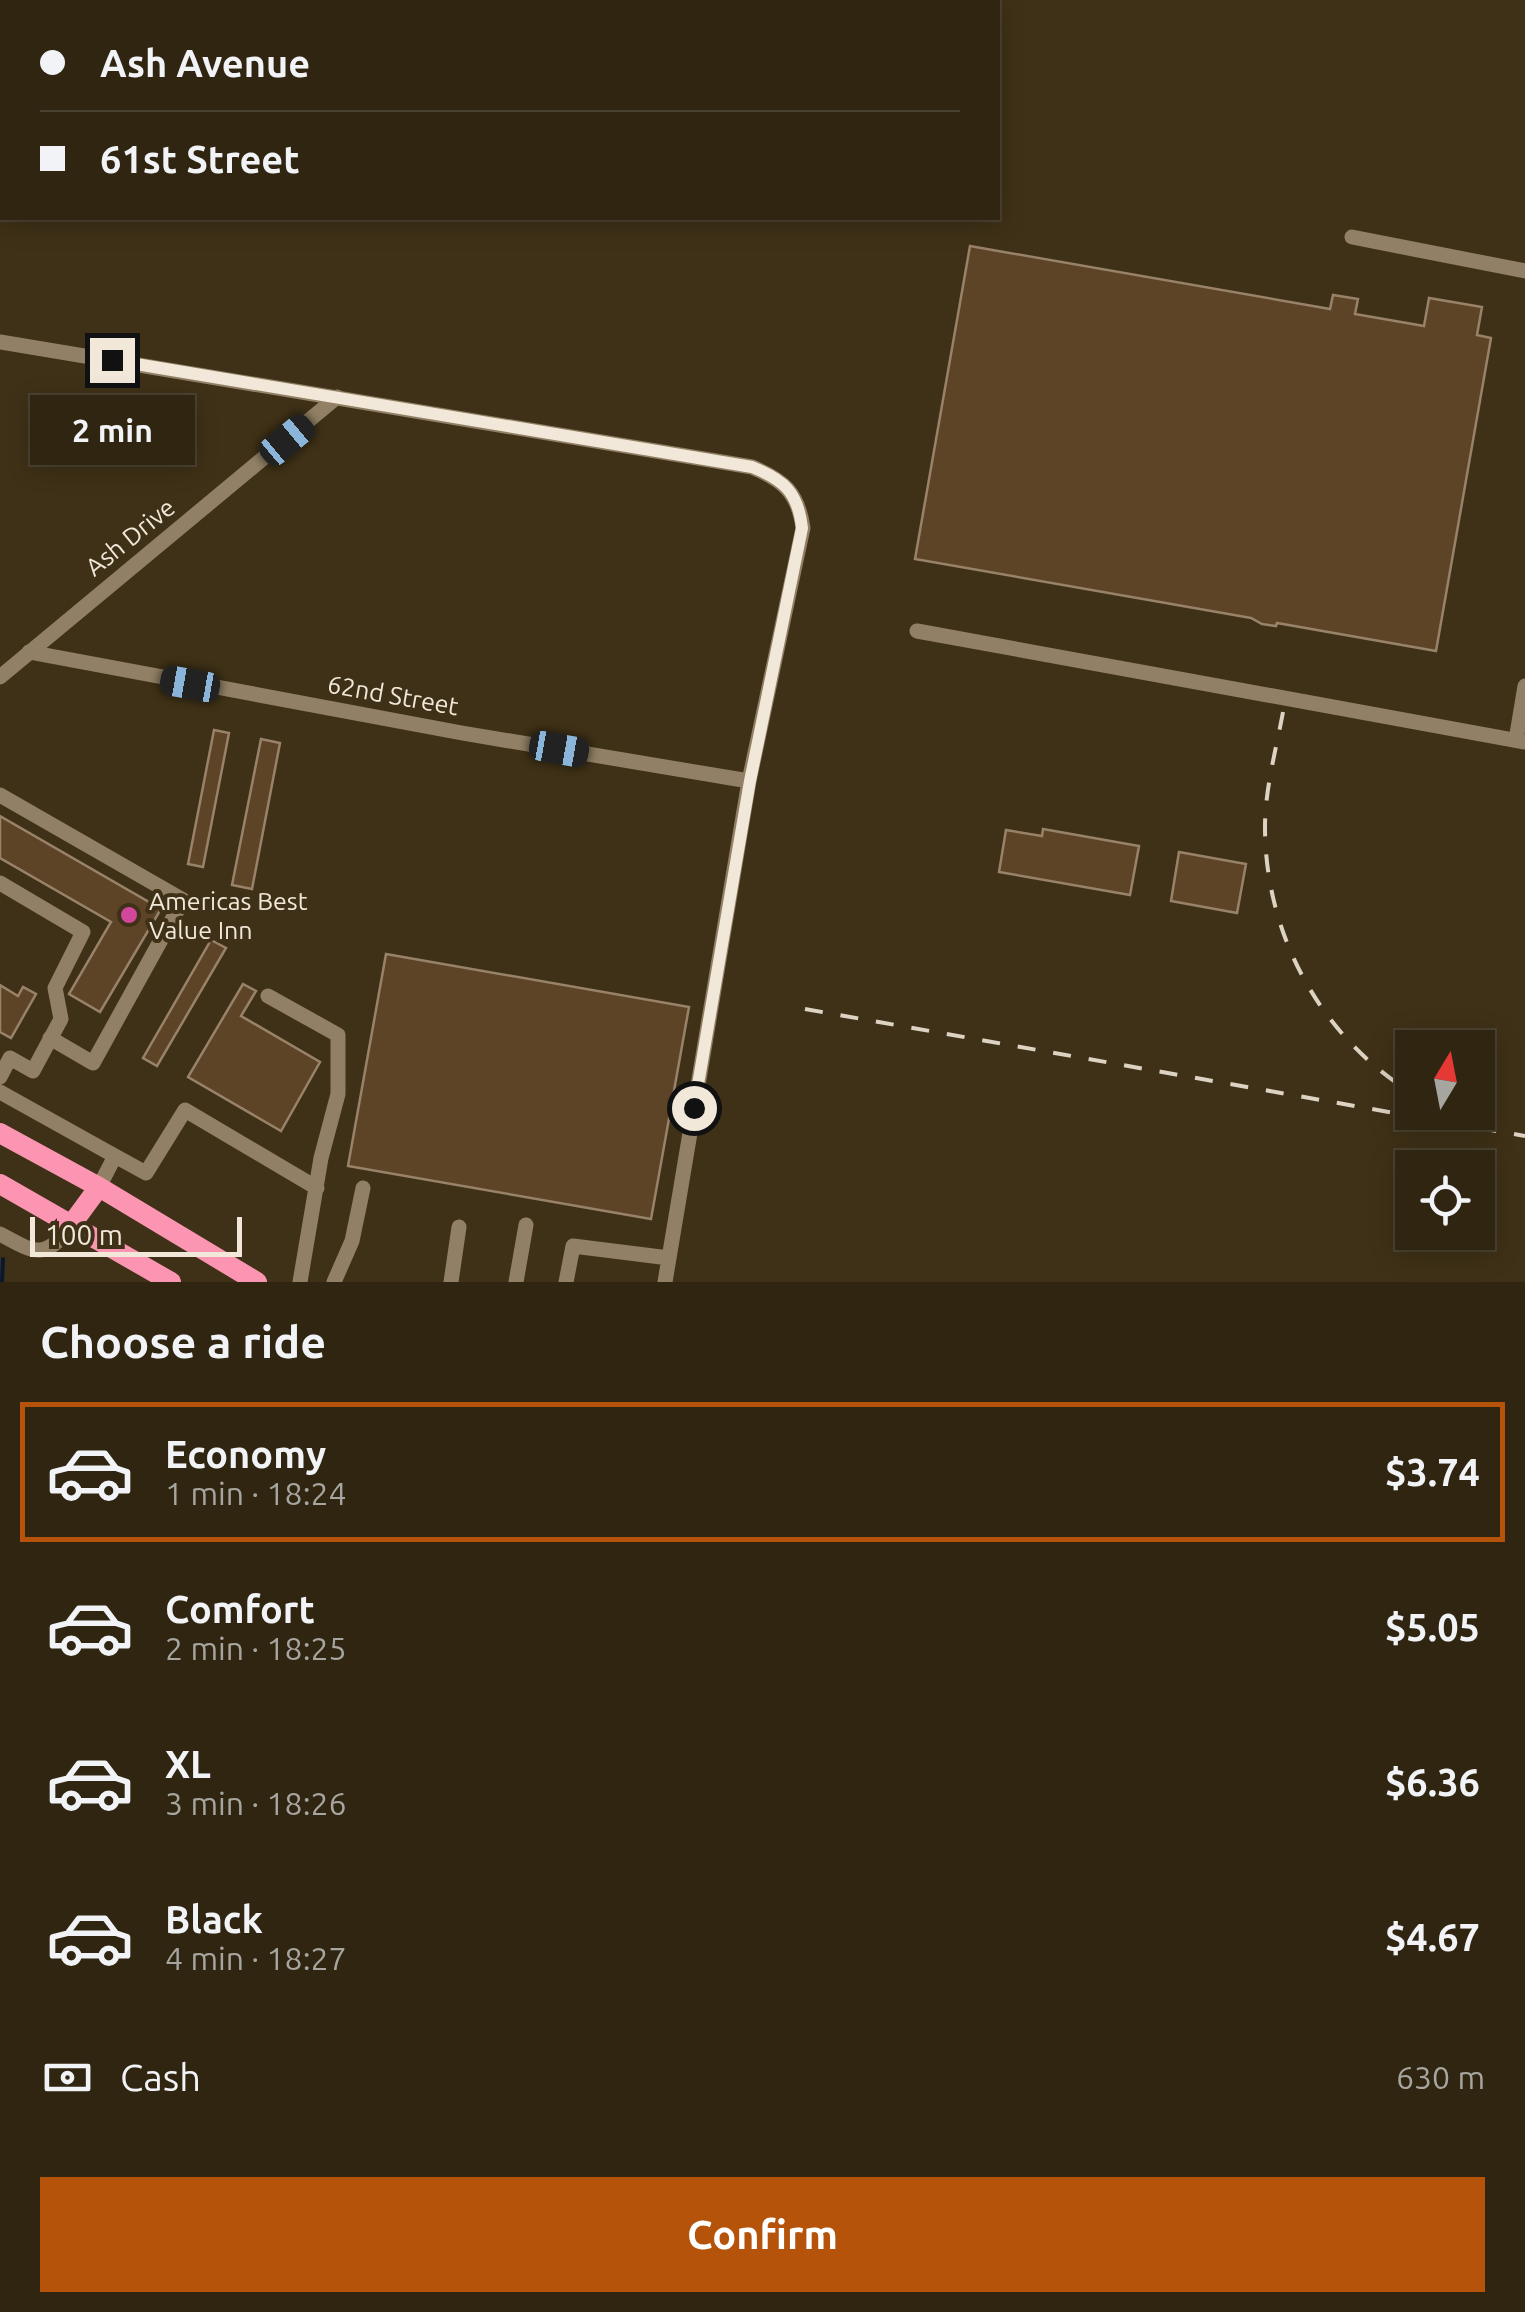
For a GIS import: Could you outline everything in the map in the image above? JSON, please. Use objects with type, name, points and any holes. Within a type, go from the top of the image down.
[{"type":"highway","points":[[0,1133],[257,1282]]},
{"type":"highway","points":[[0,1184],[171,1282]]},
{"type":"highway","points":[[71,1225],[99,1187]]},
{"type":"street","points":[[1352,237],[1525,271]]},
{"type":"street","points":[[0,342],[752,467],[777,477],[793,491],[802,528],[750,781],[665,1282]]},
{"type":"street","name":"Ash Drive","points":[[0,677],[337,398]]},
{"type":"street","points":[[918,631],[1521,741],[1525,686]]},
{"type":"street","name":"62nd Street","points":[[29,652],[462,733],[750,781]]},
{"type":"street","points":[[0,794],[183,900],[92,1063],[50,1038]]},
{"type":"street","points":[[0,883],[84,932],[55,988],[60,1019],[32,1071],[10,1058],[0,1077]]},
{"type":"street","points":[[268,996],[338,1036],[338,1094],[300,1282]]},
{"type":"street","points":[[0,1092],[146,1173],[184,1110],[317,1188]]},
{"type":"street","points":[[99,1187],[115,1156]]},
{"type":"street","points":[[334,1282],[352,1240],[363,1188]]},
{"type":"street","points":[[0,1234],[25,1248],[40,1251],[56,1246],[71,1225]]},
{"type":"street","points":[[516,1282],[526,1225]]},
{"type":"street","points":[[451,1282],[459,1227]]},
{"type":"street","points":[[566,1282],[574,1246],[669,1258]]},
{"type":"building","points":[[970,246],[1330,309],[1333,295],[1358,299],[1355,314],[1424,326],[1429,298],[1482,307],[1477,335],[1491,338],[1436,651],[1277,623],[1262,624],[1251,618],[915,559]]},
{"type":"building","points":[[214,730],[229,733],[203,867],[188,864]]},
{"type":"building","points":[[261,739],[280,743],[252,889],[232,885]]},
{"type":"building","name":"Americas Best Value Inn","points":[[0,816],[161,909],[100,1012],[69,994],[111,922],[0,858]]},
{"type":"building","points":[[1043,829],[1139,846],[1130,895],[999,872],[1006,830],[1042,836]]},
{"type":"building","points":[[1179,852],[1246,864],[1237,913],[1171,901]]},
{"type":"building","points":[[211,940],[226,948],[157,1066],[143,1058]]},
{"type":"building","points":[[386,954],[689,1007],[651,1219],[348,1166]]},
{"type":"building","points":[[243,984],[256,991],[241,1016],[320,1062],[281,1131],[188,1077]]},
{"type":"building","points":[[0,985],[18,996],[23,987],[36,994],[11,1038],[0,1032]]},
{"type":"waterway","points":[[2,1282],[3,1259]]},
{"type":"railway","points":[[1283,712],[1265,813],[1275,906],[1304,979],[1325,1013],[1351,1043],[1395,1081]]},
{"type":"railway","points":[[805,1009],[1525,1136]]},
{"type":"place","name":"Americas Best Value Inn","points":[[129,915]]},
{"type":"route","points":[[112,360],[752,467],[777,477],[793,491],[802,528],[798,555],[750,781],[694,1108]]}]
